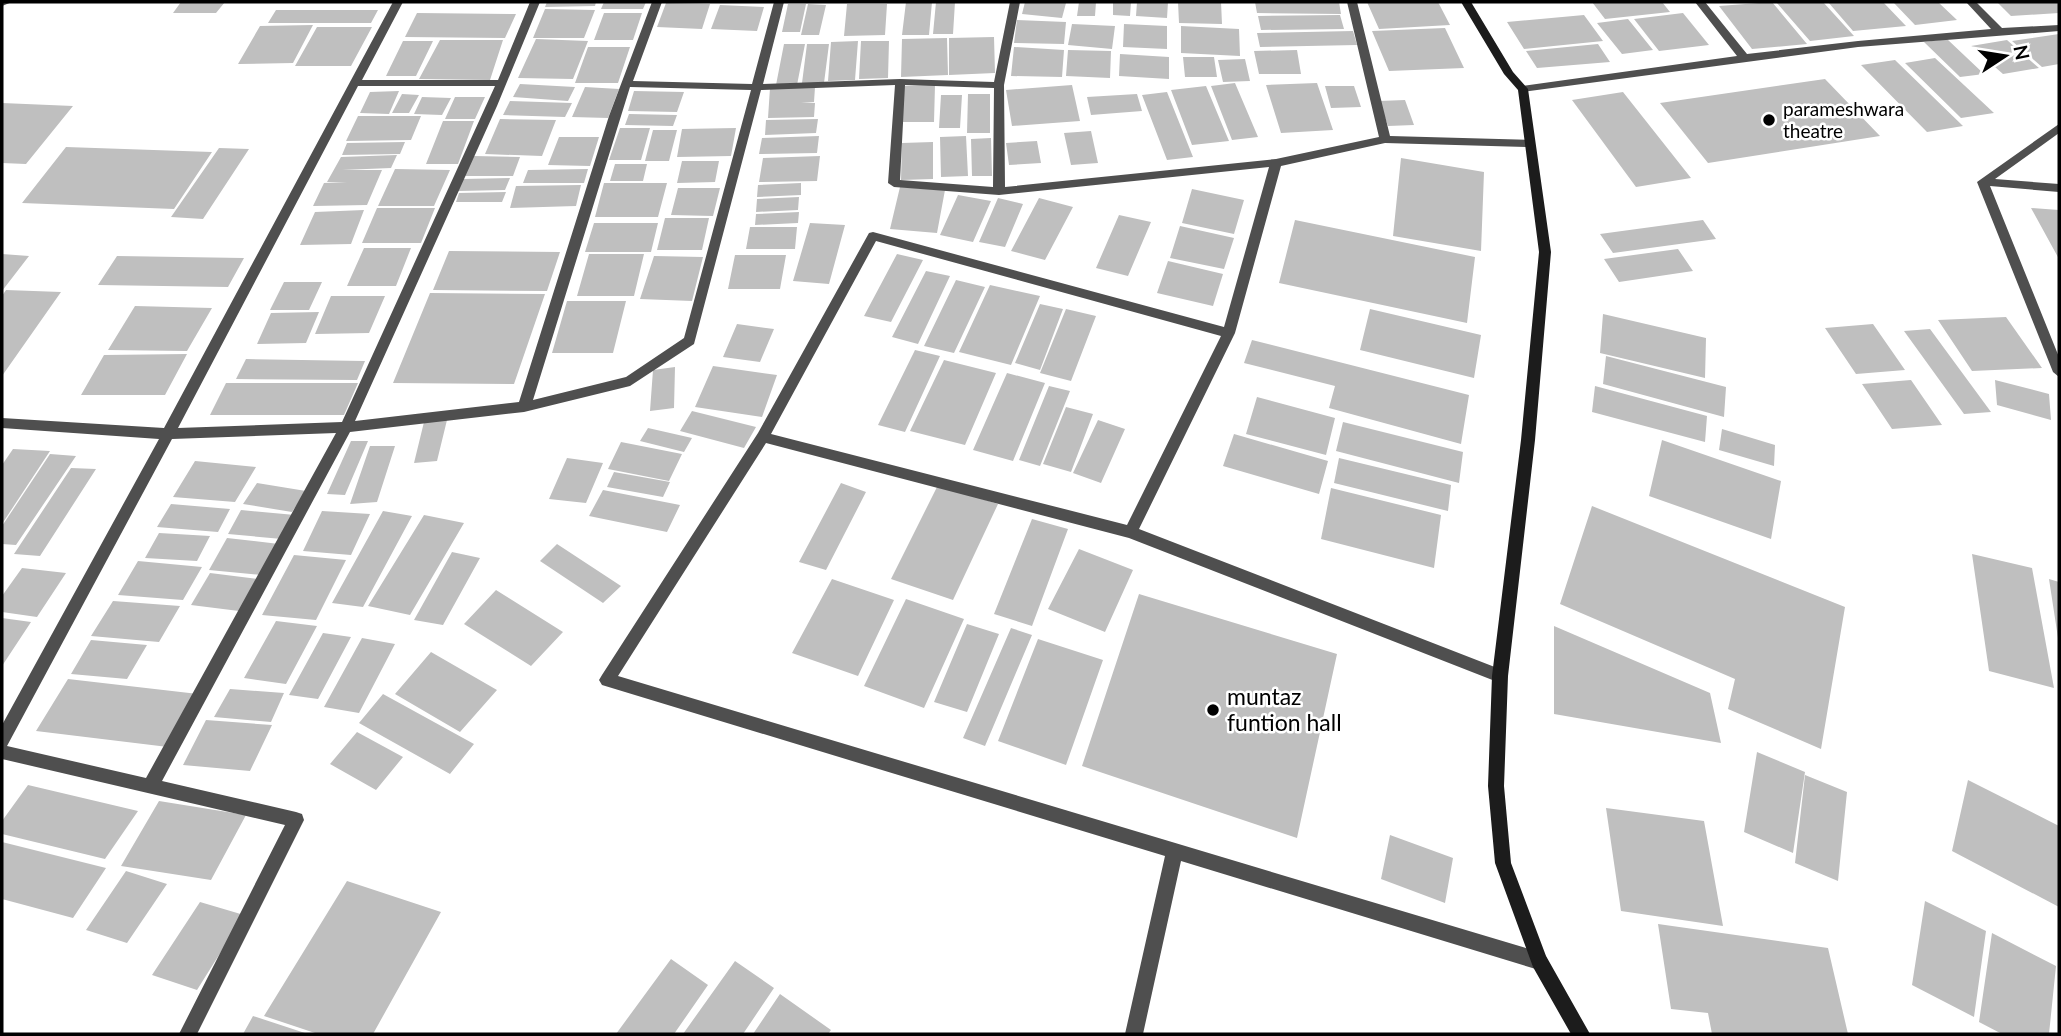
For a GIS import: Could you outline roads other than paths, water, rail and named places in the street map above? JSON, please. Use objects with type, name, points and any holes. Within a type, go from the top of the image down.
[{"type":"main road","points":[[1466,2],[1509,74],[1523,89],[1528,143],[1536,177],[1545,252],[1528,440],[1500,676],[1496,786],[1503,863],[1539,961],[1581,1034]]},
{"type":"street","points":[[2,3],[7,2]]},
{"type":"street","points":[[2,740],[397,2]]},
{"type":"street","points":[[150,787],[346,427],[535,2]]},
{"type":"street","points":[[524,407],[626,84],[657,2]]},
{"type":"street","points":[[2,423],[168,434],[346,427],[524,407],[630,380],[690,341],[779,2]]},
{"type":"street","points":[[999,191],[999,85],[1015,2]]},
{"type":"street","points":[[1352,2],[1385,139]]},
{"type":"street","points":[[1700,2],[1744,58]]},
{"type":"street","points":[[1970,2],[1998,30]]},
{"type":"street","points":[[1523,89],[1744,58],[1998,30],[2059,27]]},
{"type":"street","points":[[626,84],[758,87],[900,82],[999,85]]},
{"type":"street","points":[[900,82],[894,183],[999,191],[1276,163],[1385,139],[1528,143]]},
{"type":"street","points":[[354,83],[501,83]]},
{"type":"street","points":[[1983,182],[2059,128]]},
{"type":"street","points":[[1131,531],[1229,333],[1276,163]]},
{"type":"street","points":[[1983,182],[2059,188]]},
{"type":"street","points":[[1983,182],[2059,372]]},
{"type":"street","points":[[1229,333],[873,236],[763,437],[607,680],[1539,961]]},
{"type":"street","points":[[763,437],[1131,531],[1500,676]]},
{"type":"street","points":[[2,752],[296,820],[188,1034]]},
{"type":"street","points":[[1134,1034],[1175,851]]},
{"type":"place","name":"parameshwara theatre","points":[[1769,120]]},
{"type":"place","name":"muntaz funtion hall","points":[[1213,710]]}]
